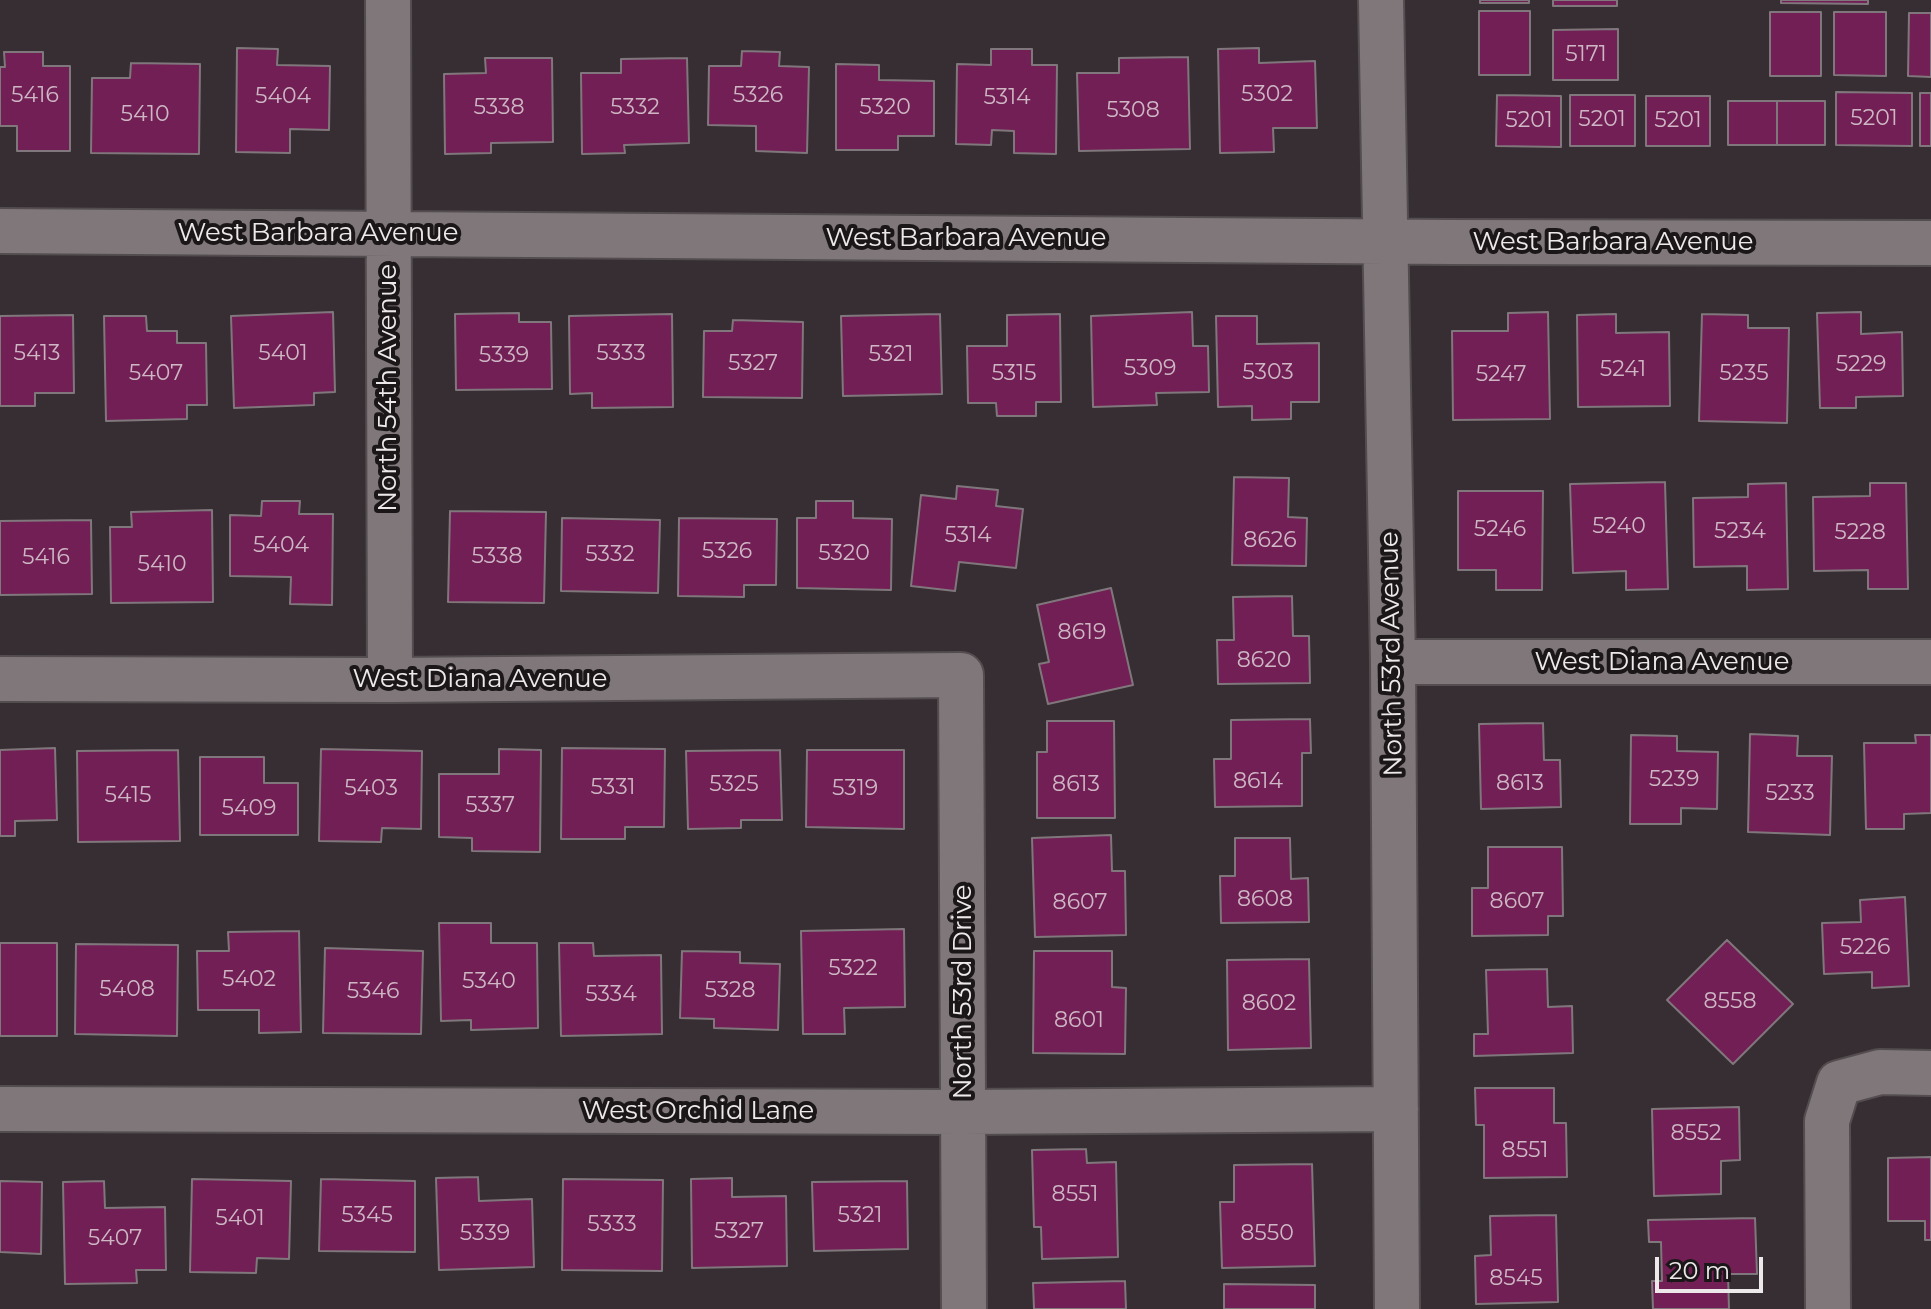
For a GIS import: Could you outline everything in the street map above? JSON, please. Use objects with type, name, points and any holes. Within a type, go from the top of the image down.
[{"type":"street","name":"North 54th Avenue","points":[[388,0],[390,680]]},
{"type":"street","name":"North 53rd Avenue","points":[[1381,0],[1393,662],[1397,1309]]},
{"type":"street","name":"West Barbara Avenue","points":[[0,231],[1931,243]]},
{"type":"street","name":"West Diana Avenue","points":[[1393,662],[1931,662]]},
{"type":"street","name":"West Diana Avenue","points":[[0,679],[390,680],[961,675]]},
{"type":"street","name":"North 53rd Drive","points":[[961,675],[964,1309]]},
{"type":"street","points":[[1828,1309],[1827,1121],[1839,1083],[1880,1072],[1931,1073]]},
{"type":"street","name":"West Orchid Lane","points":[[0,1109],[963,1112],[1396,1109]]},
{"type":"building","points":[[1480,0],[1529,0],[1529,3],[1480,3]]},
{"type":"building","points":[[1553,0],[1617,0],[1617,6],[1553,6]]},
{"type":"building","points":[[1781,0],[1868,0],[1868,4],[1781,3]]},
{"type":"building","points":[[1479,11],[1530,11],[1530,75],[1479,75]]},
{"type":"building","points":[[1770,12],[1821,12],[1821,76],[1770,76]]},
{"type":"building","points":[[1834,12],[1886,12],[1886,76],[1834,75]]},
{"type":"building","points":[[1909,13],[1931,13],[1931,77],[1908,76]]},
{"type":"building","points":[[1618,29],[1618,80],[1553,80],[1553,30]]},
{"type":"building","points":[[237,48],[278,49],[277,65],[330,66],[329,130],[290,129],[290,153],[236,152]]},
{"type":"building","points":[[1259,48],[1259,63],[1315,61],[1317,128],[1273,128],[1274,152],[1220,153],[1218,49]]},
{"type":"building","points":[[991,49],[1032,49],[1032,65],[1057,65],[1056,154],[1014,153],[1014,131],[992,130],[991,145],[956,144],[957,64],[991,65]]},
{"type":"building","points":[[742,51],[780,52],[779,66],[809,67],[807,153],[756,151],[756,126],[708,125],[709,66],[741,66]]},
{"type":"building","points":[[4,52],[43,52],[43,66],[70,66],[70,151],[17,151],[17,126],[0,126],[0,67],[5,67]]},
{"type":"building","points":[[1188,57],[1190,149],[1079,151],[1077,73],[1119,73],[1119,58]]},
{"type":"building","points":[[485,58],[552,58],[553,142],[491,143],[491,153],[445,154],[444,74],[486,73]]},
{"type":"building","points":[[687,58],[689,143],[624,145],[625,153],[582,154],[581,73],[621,73],[621,59]]},
{"type":"building","points":[[131,63],[200,64],[199,154],[91,153],[92,78],[130,78]]},
{"type":"building","points":[[836,64],[879,65],[879,80],[934,81],[934,136],[898,136],[898,150],[836,150]]},
{"type":"building","points":[[1836,92],[1912,93],[1912,146],[1836,145]]},
{"type":"building","points":[[1920,93],[1931,93],[1931,146],[1920,146]]},
{"type":"building","points":[[1497,95],[1561,96],[1561,147],[1496,146]]},
{"type":"building","points":[[1570,95],[1635,95],[1635,146],[1570,146]]},
{"type":"building","points":[[1646,96],[1710,96],[1710,146],[1646,146]]},
{"type":"building","points":[[1728,101],[1777,101],[1777,145],[1728,145]]},
{"type":"building","points":[[1777,101],[1825,101],[1825,145],[1777,145]]},
{"type":"building","points":[[333,312],[335,392],[314,393],[314,405],[234,408],[231,316]]},
{"type":"building","points":[[1192,312],[1193,346],[1208,346],[1209,392],[1156,393],[1157,405],[1093,407],[1091,316]]},
{"type":"building","points":[[1548,312],[1550,419],[1453,420],[1452,331],[1508,331],[1508,313]]},
{"type":"building","points":[[1861,312],[1861,334],[1902,332],[1903,396],[1856,397],[1856,408],[1820,408],[1817,313]]},
{"type":"building","points":[[519,313],[519,322],[551,322],[552,389],[456,390],[455,314]]},
{"type":"building","points":[[672,314],[673,407],[592,408],[592,393],[570,394],[569,316]]},
{"type":"building","points":[[940,314],[942,394],[843,396],[841,316]]},
{"type":"building","points":[[1060,314],[1061,402],[1036,402],[1036,416],[997,416],[996,403],[968,403],[967,346],[1007,346],[1007,315]]},
{"type":"building","points":[[1616,314],[1616,333],[1669,332],[1670,406],[1578,407],[1577,315]]},
{"type":"building","points":[[1702,314],[1748,315],[1748,328],[1789,328],[1787,423],[1699,421]]},
{"type":"building","points":[[73,315],[74,393],[35,393],[35,406],[0,406],[0,316]]},
{"type":"building","points":[[104,316],[146,316],[147,331],[177,331],[177,343],[206,343],[207,405],[187,405],[187,419],[106,421]]},
{"type":"building","points":[[1216,316],[1257,316],[1257,344],[1319,343],[1319,402],[1291,402],[1291,419],[1252,420],[1252,406],[1218,407]]},
{"type":"building","points":[[733,320],[803,322],[802,398],[703,397],[704,331],[732,331]]},
{"type":"building","points":[[1234,477],[1289,478],[1288,517],[1307,518],[1306,566],[1232,565]]},
{"type":"building","points":[[1665,482],[1668,589],[1626,590],[1626,571],[1573,573],[1570,484]]},
{"type":"building","points":[[1786,483],[1788,589],[1747,590],[1747,566],[1694,567],[1693,498],[1748,497],[1748,484]]},
{"type":"building","points":[[1870,483],[1906,483],[1908,589],[1868,589],[1868,570],[1814,571],[1813,497],[1870,496]]},
{"type":"building","points":[[957,486],[998,490],[996,506],[1023,509],[1016,568],[959,562],[955,591],[911,586],[921,495],[956,499]]},
{"type":"building","points":[[1458,491],[1543,491],[1542,590],[1496,590],[1496,570],[1458,570]]},
{"type":"building","points":[[262,501],[300,501],[299,514],[333,514],[332,605],[290,604],[291,577],[230,576],[230,515],[261,516]]},
{"type":"building","points":[[816,501],[853,501],[853,518],[892,519],[891,590],[797,588],[797,518],[816,518]]},
{"type":"building","points":[[212,510],[213,602],[111,603],[110,527],[132,527],[131,512]]},
{"type":"building","points":[[450,511],[546,512],[544,603],[448,602]]},
{"type":"building","points":[[562,518],[660,520],[658,593],[561,591]]},
{"type":"building","points":[[679,518],[777,519],[776,585],[744,585],[744,597],[678,596]]},
{"type":"building","points":[[91,520],[92,594],[0,595],[0,521]]},
{"type":"building","points":[[1111,588],[1133,685],[1048,704],[1039,664],[1049,662],[1037,605]]},
{"type":"building","points":[[1292,596],[1293,636],[1309,636],[1310,683],[1218,684],[1217,640],[1234,640],[1233,597]]},
{"type":"building","points":[[1310,719],[1311,753],[1302,753],[1302,806],[1215,807],[1214,759],[1231,759],[1231,720]]},
{"type":"building","points":[[1047,721],[1114,721],[1115,818],[1037,818],[1037,752],[1047,752]]},
{"type":"building","points":[[1543,723],[1544,760],[1560,760],[1561,807],[1481,809],[1479,724]]},
{"type":"building","points":[[1750,734],[1798,736],[1797,756],[1832,756],[1830,835],[1748,832]]},
{"type":"building","points":[[1631,735],[1677,736],[1677,751],[1718,752],[1717,809],[1681,808],[1681,824],[1630,824]]},
{"type":"building","points":[[1915,735],[1931,735],[1931,813],[1904,814],[1904,829],[1866,829],[1864,743],[1916,743]]},
{"type":"building","points":[[55,748],[57,820],[15,821],[15,836],[0,836],[0,750]]},
{"type":"building","points":[[562,748],[665,749],[664,827],[625,827],[625,839],[561,839]]},
{"type":"building","points":[[321,749],[422,751],[421,829],[382,828],[381,842],[319,841]]},
{"type":"building","points":[[499,749],[541,750],[540,852],[472,851],[472,838],[439,837],[439,774],[499,774]]},
{"type":"building","points":[[178,750],[180,841],[78,842],[77,751]]},
{"type":"building","points":[[780,750],[782,820],[741,820],[741,828],[688,829],[686,751]]},
{"type":"building","points":[[807,750],[904,750],[904,829],[806,827]]},
{"type":"building","points":[[200,757],[264,757],[264,783],[298,783],[298,835],[200,835]]},
{"type":"building","points":[[1111,835],[1112,871],[1125,871],[1126,935],[1035,937],[1032,838]]},
{"type":"building","points":[[1235,838],[1290,838],[1291,879],[1308,878],[1309,922],[1221,923],[1220,876],[1235,876]]},
{"type":"building","points":[[1488,847],[1562,847],[1563,916],[1548,916],[1548,935],[1472,936],[1472,888],[1488,888]]},
{"type":"building","points":[[1905,897],[1909,986],[1872,988],[1872,972],[1824,974],[1822,923],[1861,922],[1860,900]]},
{"type":"building","points":[[439,923],[491,923],[491,943],[537,943],[538,1028],[471,1030],[471,1020],[441,1021]]},
{"type":"building","points":[[904,929],[905,1007],[844,1008],[845,1034],[803,1034],[801,931]]},
{"type":"building","points":[[299,931],[301,1032],[259,1033],[259,1010],[198,1010],[197,951],[229,951],[228,932]]},
{"type":"building","points":[[1727,940],[1793,1004],[1733,1064],[1667,1000]]},
{"type":"building","points":[[0,943],[57,943],[57,1036],[0,1036]]},
{"type":"building","points":[[559,943],[593,943],[594,956],[661,955],[662,1034],[561,1036]]},
{"type":"building","points":[[76,944],[178,945],[177,1036],[75,1034]]},
{"type":"building","points":[[325,948],[423,951],[421,1034],[323,1033]]},
{"type":"building","points":[[682,951],[740,952],[740,963],[780,964],[778,1030],[714,1028],[714,1019],[680,1018]]},
{"type":"building","points":[[1034,951],[1112,951],[1112,987],[1126,988],[1125,1054],[1033,1053]]},
{"type":"building","points":[[1309,959],[1311,1048],[1228,1050],[1227,960]]},
{"type":"building","points":[[1547,969],[1548,1007],[1572,1006],[1573,1053],[1474,1056],[1474,1034],[1488,1034],[1486,970]]},
{"type":"building","points":[[1475,1088],[1554,1088],[1554,1123],[1566,1123],[1567,1177],[1484,1178],[1484,1125],[1476,1125]]},
{"type":"building","points":[[1739,1107],[1740,1160],[1721,1161],[1721,1194],[1654,1196],[1652,1109]]},
{"type":"building","points":[[1086,1149],[1087,1163],[1116,1162],[1118,1257],[1042,1259],[1041,1227],[1034,1227],[1032,1150]]},
{"type":"building","points":[[1931,1157],[1931,1240],[1925,1240],[1925,1221],[1888,1221],[1888,1158]]},
{"type":"building","points":[[1312,1164],[1315,1266],[1222,1268],[1220,1202],[1234,1202],[1234,1165]]},
{"type":"building","points":[[478,1177],[479,1201],[532,1199],[534,1267],[439,1270],[436,1178]]},
{"type":"building","points":[[732,1178],[732,1197],[786,1196],[787,1266],[692,1268],[691,1179]]},
{"type":"building","points":[[192,1179],[291,1181],[289,1259],[257,1258],[256,1273],[190,1272]]},
{"type":"building","points":[[321,1179],[415,1181],[415,1252],[319,1251]]},
{"type":"building","points":[[563,1179],[663,1180],[662,1271],[562,1270]]},
{"type":"building","points":[[0,1181],[42,1182],[41,1254],[0,1252]]},
{"type":"building","points":[[104,1181],[105,1208],[165,1207],[166,1270],[136,1270],[137,1283],[65,1284],[63,1182]]},
{"type":"building","points":[[907,1181],[908,1249],[814,1251],[812,1182]]},
{"type":"building","points":[[1556,1215],[1558,1302],[1476,1304],[1475,1256],[1491,1255],[1490,1216]]},
{"type":"building","points":[[1755,1218],[1757,1274],[1728,1274],[1729,1309],[1653,1309],[1652,1281],[1662,1281],[1661,1242],[1649,1242],[1648,1220]]},
{"type":"building","points":[[1125,1281],[1126,1309],[1034,1309],[1033,1283]]},
{"type":"building","points":[[1224,1284],[1315,1285],[1315,1309],[1224,1309]]}]
